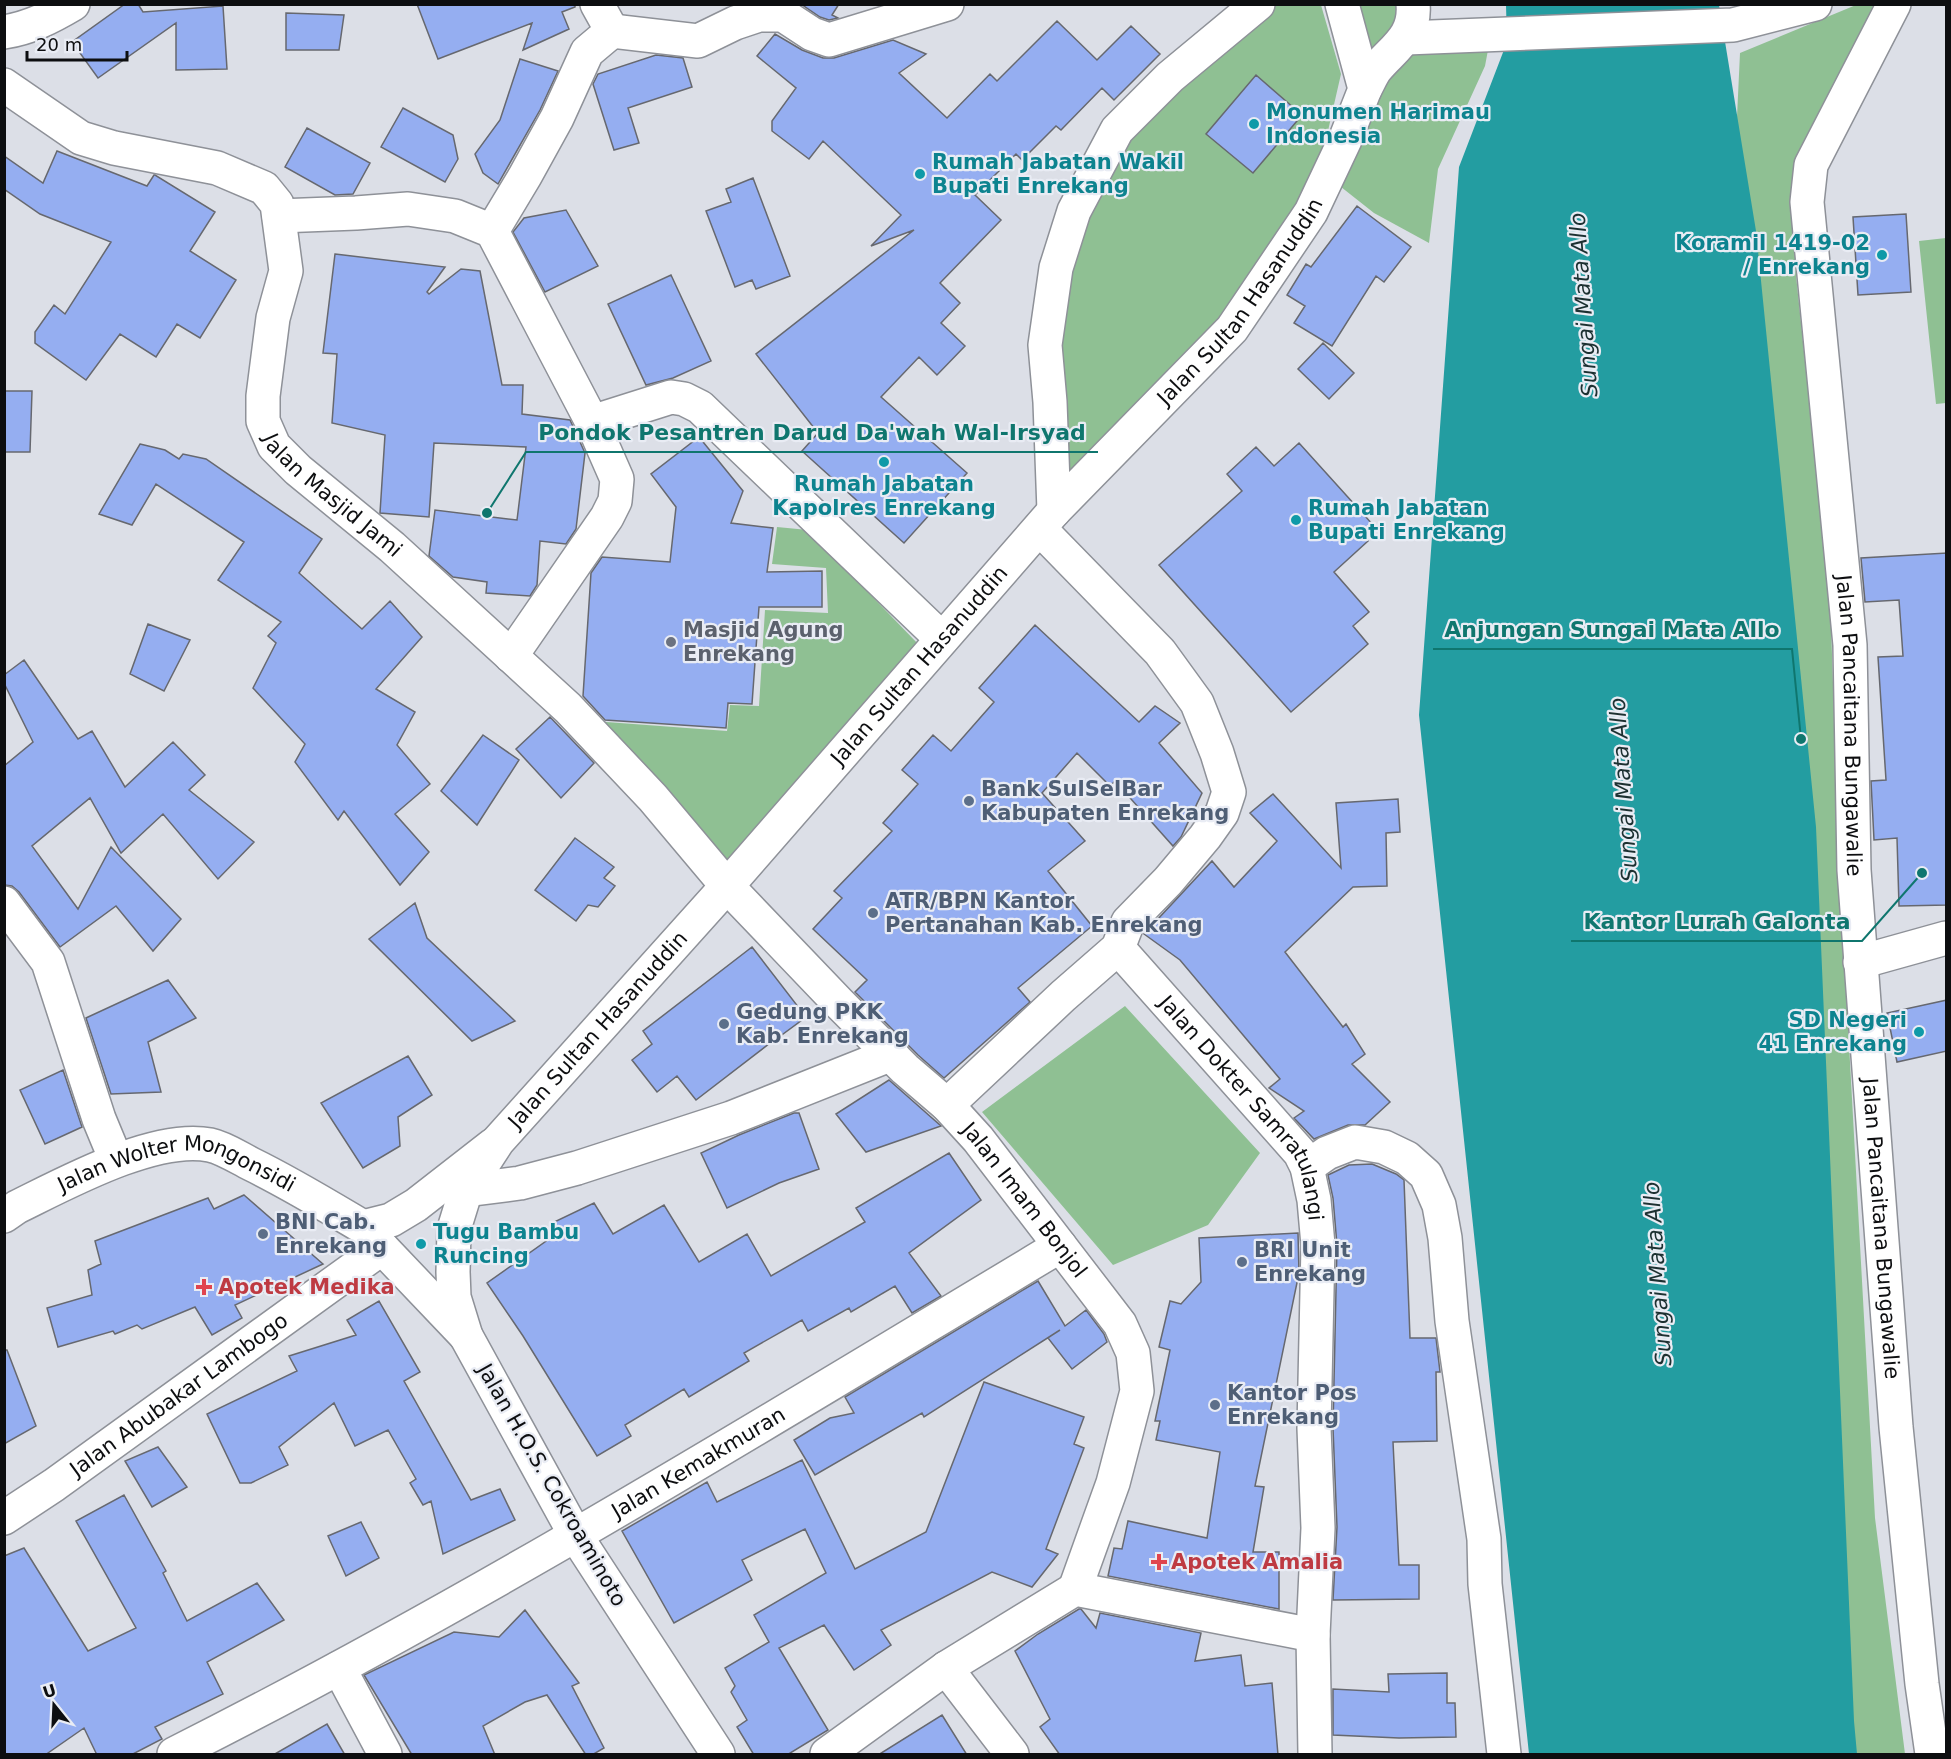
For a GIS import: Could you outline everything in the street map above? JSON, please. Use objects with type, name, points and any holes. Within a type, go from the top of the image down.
[{"type":"main road","points":[[4,32],[19,30],[45,21],[73,4]]},
{"type":"main road","points":[[492,231],[557,118],[604,18],[698,41],[735,23],[759,15],[783,15],[813,34],[829,40],[947,4]]},
{"type":"main road","points":[[947,1105],[1063,996],[1118,948],[1128,922],[1168,881],[1205,837],[1222,813],[1229,792],[1217,753],[1197,703],[1160,652],[1047,520],[1050,402],[1045,345],[1056,268],[1074,211],[1117,130],[1170,77],[1258,4]]},
{"type":"main road","points":[[1342,4],[1365,89]]},
{"type":"main road","points":[[1413,4],[1406,38],[1733,25],[1815,4]]},
{"type":"main road","name":"Jalan Pancaitana Bungawalie","points":[[1894,4],[1811,165],[1807,201],[1850,645],[1854,870],[1897,1438],[1922,1684],[1932,1755]]},
{"type":"main road","name":"Jalan Sultan Hasanuddin","points":[[454,1229],[466,1190],[498,1141],[727,886],[1047,520],[1232,329],[1311,212],[1346,140],[1365,89],[1375,70],[1406,38]]},
{"type":"main road","name":"Jalan Masjid Jami","points":[[4,85],[81,138],[114,148],[217,168],[264,188],[277,204],[286,271],[273,318],[263,396],[263,421],[274,446],[298,470],[392,547],[568,708],[653,798],[727,886]]},
{"type":"main road","points":[[279,216],[408,208],[455,216],[492,231],[592,422],[617,480],[615,501],[607,517],[511,656]]},
{"type":"main road","points":[[592,422],[671,397],[684,399],[700,407],[942,639]]},
{"type":"main road","name":"Jalan Imam Bonjol","points":[[727,886],[839,1003],[905,1069],[947,1105],[978,1139],[1120,1324],[1133,1353],[1137,1391],[1113,1483],[1076,1589]]},
{"type":"main road","points":[[4,903],[48,962],[99,1119],[116,1160]]},
{"type":"main road","points":[[1860,962],[1947,938]]},
{"type":"main road","name":"Jalan Dokter Samratulangi","points":[[1118,948],[1300,1153],[1307,1167],[1314,1200],[1318,1245],[1314,1428],[1318,1528],[1312,1635],[1315,1755]]},
{"type":"main road","points":[[466,1190],[520,1183],[577,1168],[731,1118],[892,1054]]},
{"type":"main road","points":[[373,1238],[391,1220],[416,1205],[498,1141]]},
{"type":"main road","points":[[1307,1167],[1327,1152],[1355,1142],[1384,1147],[1407,1158],[1425,1175],[1438,1205],[1445,1238],[1452,1321],[1484,1539],[1485,1584],[1504,1755]]},
{"type":"main road","name":"Jalan Wolter Mongonsidi","points":[[4,1216],[17,1207],[116,1160],[189,1143],[211,1145],[280,1178],[373,1238],[466,1336]]},
{"type":"main road","name":"Jalan H.O.S. Cokroaminoto","points":[[454,1229],[454,1297],[466,1336],[576,1536],[718,1755]]},
{"type":"main road","name":"Jalan Abubakar Lambogo","points":[[4,1518],[54,1485],[373,1238]]},
{"type":"main road","name":"Jalan Kemakmuran","points":[[174,1755],[339,1668],[576,1536],[1060,1246]]},
{"type":"main road","points":[[827,1755],[946,1668],[1076,1589],[1312,1635]]},
{"type":"main road","points":[[339,1668],[385,1755]]},
{"type":"main road","points":[[946,1668],[1012,1755]]},
{"type":"green space","points":[[1266,5],[1321,5],[1341,74],[1322,157],[1257,282],[1063,495],[1060,286],[1125,130]]},
{"type":"green space","points":[[1347,5],[1408,5],[1371,62]]},
{"type":"green space","points":[[1856,5],[1876,5],[1802,147],[1795,266],[1830,598],[1840,880],[1875,1518],[1905,1754],[1838,1754],[1732,223],[1740,53]]},
{"type":"green space","points":[[1409,42],[1488,50],[1485,66],[1438,169],[1429,243],[1374,213],[1336,183],[1374,84]]},
{"type":"green space","points":[[1946,238],[1946,403],[1936,404],[1919,241]]},
{"type":"green space","points":[[777,527],[808,530],[920,646],[725,876],[593,721],[727,731],[730,705],[759,706],[765,610],[828,613],[826,568],[772,564]]},
{"type":"green space","points":[[1125,1006],[1260,1153],[1208,1225],[1113,1265],[982,1112]]},
{"type":"water","name":"Sungai Mata Allo","points":[[1506,5],[1719,5],[1756,231],[1816,827],[1857,1754],[1529,1754],[1419,715],[1459,167],[1507,42]]},
{"type":"building","points":[[125,4],[138,4],[143,12],[223,6],[227,69],[176,70],[176,23],[98,78],[72,42]]},
{"type":"building","points":[[417,4],[575,4],[575,7],[562,12],[569,29],[523,50],[532,23],[438,59]]},
{"type":"building","points":[[801,4],[839,4],[832,15],[838,18],[829,20],[820,17]]},
{"type":"building","points":[[286,13],[344,15],[339,50],[286,50]]},
{"type":"building","points":[[1057,21],[1097,60],[1131,26],[1160,54],[1114,100],[1102,88],[1061,130],[1056,126],[1022,160],[1016,154],[975,195],[1001,220],[940,283],[960,303],[941,323],[965,346],[937,375],[919,357],[881,397],[967,473],[904,543],[802,451],[818,433],[756,354],[914,230],[871,246],[901,215],[823,141],[809,159],[772,131],[772,121],[796,88],[757,56],[775,34],[802,50],[823,58],[834,58],[893,40],[926,54],[899,73],[947,118],[990,74],[997,81]]},
{"type":"building","points":[[656,55],[683,58],[692,87],[628,108],[639,143],[614,150],[593,84],[598,74]]},
{"type":"building","points":[[520,59],[558,71],[540,110],[498,184],[483,173],[475,154],[500,120]]},
{"type":"building","name":"Monumen Harimau Indonesia","points":[[1256,75],[1302,115],[1253,173],[1206,134]]},
{"type":"building","points":[[403,108],[453,135],[458,159],[445,182],[381,147]]},
{"type":"building","points":[[307,128],[370,163],[353,194],[335,195],[285,167]]},
{"type":"building","points":[[57,151],[147,186],[155,175],[215,212],[190,251],[236,280],[200,338],[177,324],[156,357],[120,334],[86,380],[35,343],[35,332],[54,305],[65,314],[111,242],[40,214],[4,189],[4,156],[43,183]]},
{"type":"building","points":[[753,178],[790,276],[756,289],[752,280],[735,287],[706,211],[731,202],[726,189]]},
{"type":"building","points":[[1357,206],[1411,247],[1384,282],[1376,276],[1332,346],[1294,323],[1305,306],[1287,295],[1306,264],[1311,267]]},
{"type":"building","points":[[566,210],[598,266],[545,292],[513,232],[524,218]]},
{"type":"building","name":"Koramil 1419-02 / Enrekang","points":[[1906,214],[1911,292],[1858,295],[1853,217]]},
{"type":"building","points":[[335,254],[445,267],[427,292],[429,294],[461,269],[480,271],[502,385],[523,385],[522,414],[570,420],[585,453],[576,529],[566,544],[540,541],[537,585],[530,596],[486,593],[487,582],[453,577],[429,556],[435,510],[517,520],[526,447],[434,443],[429,517],[380,513],[385,435],[332,423],[337,354],[323,353]]},
{"type":"building","points":[[671,275],[711,361],[673,378],[646,385],[608,304]]},
{"type":"building","points":[[1323,343],[1354,373],[1329,399],[1298,369]]},
{"type":"building","points":[[4,391],[32,391],[30,452],[4,452]]},
{"type":"building","name":"Masjid Agung Enrekang","points":[[699,437],[743,491],[731,523],[773,528],[767,572],[822,571],[822,607],[759,607],[752,704],[728,703],[726,728],[605,720],[583,696],[591,573],[602,557],[670,562],[676,507],[651,474]]},
{"type":"building","points":[[1299,443],[1374,526],[1361,534],[1368,541],[1334,572],[1369,612],[1353,626],[1368,644],[1291,712],[1159,565],[1242,491],[1227,474],[1256,447],[1274,466]]},
{"type":"building","points":[[140,444],[165,450],[179,459],[183,454],[206,459],[322,539],[299,573],[362,629],[390,601],[422,637],[376,689],[415,712],[397,745],[430,784],[395,814],[429,852],[400,885],[344,811],[338,820],[295,762],[305,744],[253,688],[276,643],[268,636],[281,622],[218,580],[244,542],[156,484],[132,525],[99,514]]},
{"type":"building","points":[[1947,553],[1947,905],[1899,906],[1897,838],[1874,840],[1871,781],[1886,780],[1878,657],[1903,656],[1899,600],[1865,602],[1861,558]]},
{"type":"building","points":[[148,624],[190,640],[164,691],[130,674]]},
{"type":"building","points":[[1035,625],[1139,722],[1155,706],[1180,723],[1159,743],[1202,793],[1181,837],[1173,846],[1115,781],[1110,786],[1077,753],[1042,793],[1085,841],[1048,871],[1092,926],[1018,988],[1030,1002],[944,1078],[855,992],[867,980],[813,929],[842,898],[834,891],[892,831],[883,823],[918,784],[902,770],[933,735],[951,751],[994,702],[979,688]]},
{"type":"building","points":[[24,660],[78,739],[92,731],[125,787],[173,742],[205,775],[189,790],[254,842],[218,879],[163,814],[121,853],[90,798],[32,846],[78,909],[111,847],[181,919],[153,951],[116,906],[60,947],[19,892],[12,886],[4,885],[4,766],[33,742],[4,683],[4,675]]},
{"type":"building","points":[[550,717],[594,763],[561,798],[516,749]]},
{"type":"building","points":[[483,735],[519,760],[477,825],[441,791]]},
{"type":"building","points":[[1273,794],[1341,868],[1336,803],[1398,799],[1400,832],[1386,833],[1387,886],[1353,887],[1285,952],[1343,1027],[1346,1024],[1365,1054],[1352,1064],[1390,1102],[1365,1125],[1348,1125],[1314,1139],[1294,1118],[1304,1111],[1269,1088],[1280,1079],[1180,960],[1144,934],[1212,861],[1234,887],[1277,841],[1250,813]]},
{"type":"building","points":[[575,838],[614,867],[604,878],[615,886],[598,907],[588,905],[576,921],[535,890]]},
{"type":"building","points":[[415,903],[427,938],[515,1021],[472,1041],[369,939]]},
{"type":"building","name":"Gedung PKK Kab. Enrekang","points":[[752,947],[806,1017],[779,1037],[769,1024],[774,1040],[696,1100],[677,1076],[657,1092],[632,1060],[652,1044],[643,1031]]},
{"type":"building","points":[[168,980],[196,1018],[148,1042],[161,1092],[111,1094],[86,1018]]},
{"type":"building","name":"SD Negeri 41 Enrekang","points":[[1947,1000],[1947,1051],[1897,1062],[1887,1013]]},
{"type":"building","points":[[408,1056],[432,1095],[398,1117],[400,1146],[363,1168],[321,1103]]},
{"type":"building","points":[[63,1070],[82,1127],[45,1144],[20,1090]]},
{"type":"building","points":[[889,1080],[941,1126],[866,1152],[836,1114]]},
{"type":"building","points":[[794,1113],[799,1113],[819,1169],[779,1183],[727,1208],[701,1153]]},
{"type":"building","points":[[949,1153],[981,1200],[909,1253],[941,1296],[912,1313],[895,1286],[851,1312],[849,1308],[808,1331],[802,1320],[744,1353],[749,1361],[689,1397],[684,1389],[625,1425],[631,1436],[597,1456],[523,1336],[487,1283],[556,1234],[550,1224],[594,1203],[613,1234],[664,1205],[699,1262],[747,1234],[771,1276],[865,1222],[856,1208]]},
{"type":"building","points":[[1372,1164],[1404,1180],[1410,1338],[1436,1338],[1440,1372],[1436,1372],[1437,1441],[1393,1442],[1399,1565],[1419,1565],[1419,1599],[1333,1600],[1337,1527],[1333,1428],[1337,1245],[1333,1198],[1328,1175],[1349,1165]]},
{"type":"building","points":[[244,1195],[323,1264],[235,1305],[242,1318],[212,1335],[195,1307],[142,1329],[137,1325],[115,1334],[113,1331],[58,1347],[47,1308],[92,1295],[88,1270],[101,1264],[95,1241],[208,1198],[214,1209]]},
{"type":"building","points":[[1298,1233],[1299,1273],[1255,1486],[1264,1487],[1253,1552],[1279,1552],[1279,1609],[1108,1576],[1114,1548],[1122,1549],[1128,1521],[1207,1538],[1220,1452],[1156,1440],[1160,1421],[1155,1421],[1170,1350],[1159,1347],[1170,1301],[1181,1304],[1201,1282],[1199,1238]]},
{"type":"building","points":[[1038,1281],[1065,1326],[1086,1310],[1104,1334],[1107,1342],[1072,1369],[1048,1338],[1060,1330],[924,1417],[922,1413],[815,1475],[794,1440],[830,1418],[854,1413],[845,1397]]},
{"type":"building","points":[[379,1301],[420,1372],[404,1381],[471,1500],[500,1489],[515,1520],[443,1554],[431,1501],[423,1505],[410,1483],[416,1479],[388,1430],[355,1446],[334,1403],[279,1447],[288,1465],[251,1483],[240,1483],[207,1414],[297,1371],[289,1356],[356,1335],[347,1320]]},
{"type":"building","points":[[4,1350],[7,1350],[36,1426],[4,1444]]},
{"type":"building","points":[[984,1382],[1084,1417],[1074,1444],[1084,1448],[1046,1549],[1058,1554],[1032,1587],[992,1572],[881,1630],[891,1645],[854,1670],[824,1625],[779,1648],[828,1730],[787,1755],[754,1755],[737,1727],[747,1720],[731,1692],[735,1686],[725,1668],[769,1642],[754,1615],[826,1573],[805,1529],[742,1560],[752,1580],[674,1623],[622,1531],[707,1482],[717,1502],[802,1460],[855,1569],[926,1532]]},
{"type":"building","points":[[158,1447],[187,1487],[152,1507],[125,1461]]},
{"type":"building","points":[[124,1495],[166,1571],[163,1573],[187,1621],[257,1583],[284,1620],[207,1662],[223,1694],[155,1727],[162,1739],[131,1755],[97,1755],[84,1728],[45,1755],[4,1755],[4,1556],[24,1548],[88,1651],[136,1628],[76,1521]]},
{"type":"building","points":[[361,1522],[379,1558],[346,1576],[328,1536]]},
{"type":"building","points":[[1079,1609],[1096,1628],[1100,1613],[1201,1633],[1195,1661],[1241,1655],[1245,1686],[1272,1683],[1278,1755],[1060,1755],[1040,1727],[1050,1719],[1015,1651]]},
{"type":"building","points":[[525,1610],[579,1683],[572,1686],[604,1748],[592,1755],[586,1755],[547,1695],[525,1702],[483,1726],[495,1755],[412,1755],[364,1675],[454,1632],[499,1637]]},
{"type":"building","points":[[1447,1673],[1447,1703],[1455,1703],[1456,1737],[1399,1738],[1333,1735],[1333,1689],[1389,1692],[1388,1674]]},
{"type":"building","points":[[942,1715],[967,1755],[878,1755]]},
{"type":"building","points":[[327,1724],[345,1755],[273,1755]]},
{"type":"place","name":"Monumen Harimau Indonesia","points":[[1254,124]]},
{"type":"place","name":"Rumah Jabatan Wakil Bupati Enrekang","points":[[920,174]]},
{"type":"place","name":"Koramil 1419-02 / Enrekang","points":[[1882,255]]},
{"type":"place","name":"Rumah Jabatan Kapolres Enrekang","points":[[884,462]]},
{"type":"place","name":"Pondok Pesantren Darud Da'wah Wal-Irsyad","points":[[487,513]]},
{"type":"place","name":"Rumah Jabatan Bupati Enrekang","points":[[1296,520]]},
{"type":"place","name":"Masjid Agung Enrekang","points":[[671,642]]},
{"type":"place","name":"Anjungan Sungai Mata Allo","points":[[1801,739]]},
{"type":"place","name":"Bank SulSelBar Kabupaten Enrekang","points":[[969,801]]},
{"type":"place","name":"Kantor Lurah Galonta","points":[[1922,873]]},
{"type":"place","name":"ATR/BPN Kantor Pertanahan Kab. Enrekang","points":[[873,913]]},
{"type":"place","name":"Gedung PKK Kab. Enrekang","points":[[724,1024]]},
{"type":"place","name":"SD Negeri 41 Enrekang","points":[[1919,1032]]},
{"type":"place","name":"BNI Cab. Enrekang","points":[[263,1234]]},
{"type":"place","name":"Tugu Bambu Runcing","points":[[421,1244]]},
{"type":"place","name":"BRI Unit Enrekang","points":[[1242,1262]]},
{"type":"place","name":"Apotek Medika","points":[[204,1287]]},
{"type":"place","name":"Kantor Pos Enrekang","points":[[1215,1405]]},
{"type":"place","name":"Apotek Amalia","points":[[1159,1562]]}]
